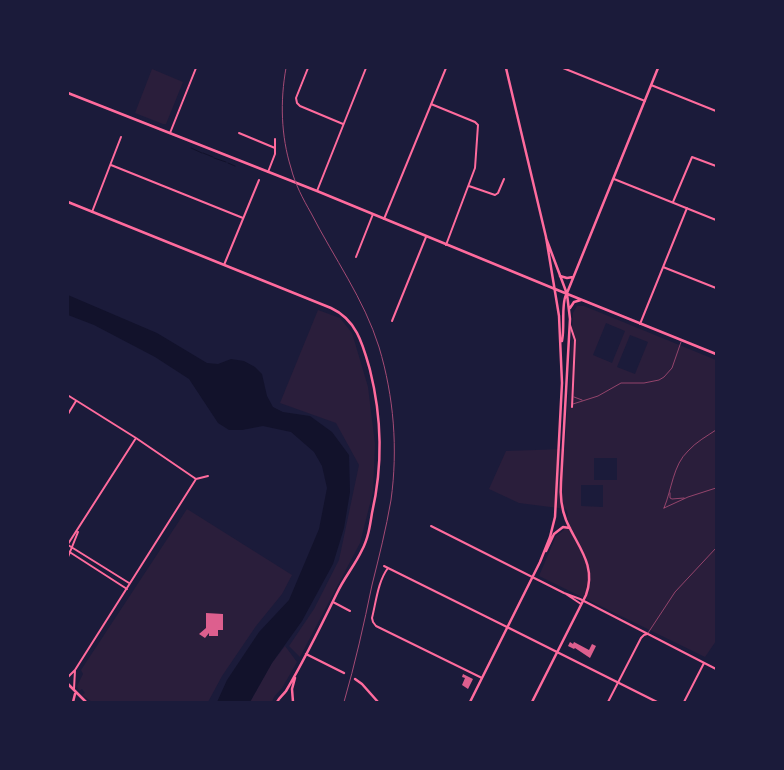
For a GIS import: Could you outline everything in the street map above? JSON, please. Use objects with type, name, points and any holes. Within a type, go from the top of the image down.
[{"type":"main road","points":[[506,68],[546,237],[567,294],[570,324],[564,411],[561,501],[570,528],[585,554],[589,569],[589,583],[581,605],[532,702]]},
{"type":"main road","points":[[561,344],[564,326],[563,301],[658,68]]},
{"type":"main road","points":[[68,93],[317,191],[716,354]]},
{"type":"main road","points":[[68,202],[337,311],[352,324],[362,345],[374,387],[380,445],[377,490],[366,541],[332,602],[296,674],[277,702]]},
{"type":"main road","points":[[470,702],[533,577],[550,537],[555,517],[562,383],[561,344],[555,289],[546,246],[546,237]]},
{"type":"main road","points":[[560,276],[567,278],[574,276]]},
{"type":"main road","points":[[569,312],[573,303],[582,300]]},
{"type":"main road","points":[[543,554],[557,531],[564,527],[570,528]]},
{"type":"main road","points":[[508,628],[658,702]]},
{"type":"main road","points":[[306,654],[344,674]]},
{"type":"main road","points":[[292,702],[292,689],[296,674]]},
{"type":"main road","points":[[355,679],[378,702]]},
{"type":"main road","points":[[68,684],[86,702]]},
{"type":"main road","points":[[73,702],[74,691]]},
{"type":"main road","points":[[281,698],[287,697],[292,702]]},
{"type":"street","points":[[170,134],[196,68]]},
{"type":"street","points":[[308,68],[296,102],[300,106],[343,124]]},
{"type":"street","points":[[317,191],[366,68]]},
{"type":"street","points":[[384,219],[446,68]]},
{"type":"street","points":[[563,68],[645,101]]},
{"type":"street","points":[[651,85],[716,111]]},
{"type":"street","points":[[431,104],[478,124],[477,162],[446,244]]},
{"type":"street","points":[[239,133],[275,148]]},
{"type":"street","points":[[92,212],[121,137]]},
{"type":"street","points":[[268,172],[275,154],[275,140]]},
{"type":"street","points":[[673,202],[692,157],[716,166]]},
{"type":"street","points":[[111,165],[243,218]]},
{"type":"street","points":[[614,178],[716,220]]},
{"type":"street","points":[[469,186],[495,195],[498,193],[504,179]]},
{"type":"street","points":[[224,265],[259,180]]},
{"type":"street","points":[[640,324],[687,208]]},
{"type":"street","points":[[356,257],[373,214]]},
{"type":"street","points":[[392,321],[426,237]]},
{"type":"street","points":[[663,267],[716,288]]},
{"type":"street","points":[[564,411],[572,405],[575,340],[570,324]]},
{"type":"street","points":[[69,396],[196,479]]},
{"type":"street","points":[[68,414],[76,401]]},
{"type":"street","points":[[130,584],[68,544],[136,438]]},
{"type":"street","points":[[68,677],[75,670],[196,479],[208,476]]},
{"type":"street","points":[[431,526],[564,593],[583,600],[716,669]]},
{"type":"street","points":[[68,557],[78,529]]},
{"type":"street","points":[[69,552],[126,589]]},
{"type":"street","points":[[80,559],[83,554]]},
{"type":"street","points":[[384,566],[508,628]]},
{"type":"street","points":[[388,568],[384,573],[372,618],[376,626],[482,678]]},
{"type":"street","points":[[118,583],[121,578]]},
{"type":"street","points":[[564,593],[581,605]]},
{"type":"street","points":[[332,602],[350,611]]},
{"type":"street","points":[[608,702],[641,638],[647,634]]},
{"type":"street","points":[[684,702],[704,663]]},
{"type":"street","points":[[74,691],[75,670]]},
{"type":"lane","points":[[572,405],[598,396],[621,383],[652,383],[664,377],[672,368],[682,340]]},
{"type":"lane","points":[[572,396],[584,400]]},
{"type":"lane","points":[[716,430],[697,442],[684,455],[676,469],[664,508],[688,497],[716,488]]},
{"type":"lane","points":[[670,492],[672,500],[688,497]]},
{"type":"lane","points":[[647,634],[672,595],[716,548]]},
{"type":"shaded area","points":[[152,69],[183,82],[166,124],[135,113]]},
{"type":"shaded area","points":[[68,295],[157,333],[207,363],[218,364],[231,359],[244,361],[255,367],[262,374],[267,396],[273,407],[283,412],[310,416],[332,432],[349,455],[350,492],[344,528],[333,564],[302,621],[272,663],[250,702],[217,702],[227,680],[259,632],[289,600],[319,529],[327,488],[322,466],[314,452],[291,432],[263,426],[242,430],[229,430],[218,423],[189,379],[155,357],[94,325],[68,315]]},
{"type":"shaded area","points":[[577,306],[584,306],[716,360],[716,641],[705,657],[539,576],[556,536],[564,530],[568,514],[566,509],[519,503],[489,489],[506,451],[565,449],[573,313]],"holes":[[[606,323],[625,331],[612,363],[593,355]],[[630,335],[648,342],[635,374],[617,367]],[[594,458],[617,458],[617,480],[594,480]],[[581,485],[603,485],[603,507],[581,506]]]},
{"type":"shaded area","points":[[318,310],[340,318],[352,333],[368,387],[375,444],[373,492],[360,543],[300,657],[289,646],[314,609],[339,560],[359,465],[336,423],[280,403]]},
{"type":"shaded area","points":[[187,509],[292,575],[282,594],[256,626],[222,676],[208,702],[92,702],[82,695],[85,693],[82,689],[79,691],[77,686],[83,674],[81,670]]},
{"type":"shaded area","points":[[285,646],[297,662],[282,688],[272,702],[250,702],[272,663]]},
{"type":"building","points":[[206,613],[223,614],[223,630],[218,630],[218,636],[209,636],[209,633],[205,638],[199,634],[206,628]]},
{"type":"building","points":[[570,642],[573,644],[574,642],[589,650],[592,644],[596,646],[590,658],[575,648],[568,646]]},
{"type":"building","points":[[463,674],[473,679],[468,689],[462,685],[465,678],[462,677]]},
{"type":"waterway","points":[[191,148],[202,153]]},
{"type":"waterway","points":[[203,153],[213,157]]},
{"type":"waterway","points":[[214,158],[226,162]]},
{"type":"waterway","points":[[228,163],[235,166]]},
{"type":"railway","points":[[286,68],[282,118],[285,144],[293,174],[302,197],[357,295],[373,329],[384,366],[393,423],[394,462],[391,500],[344,702]]}]
